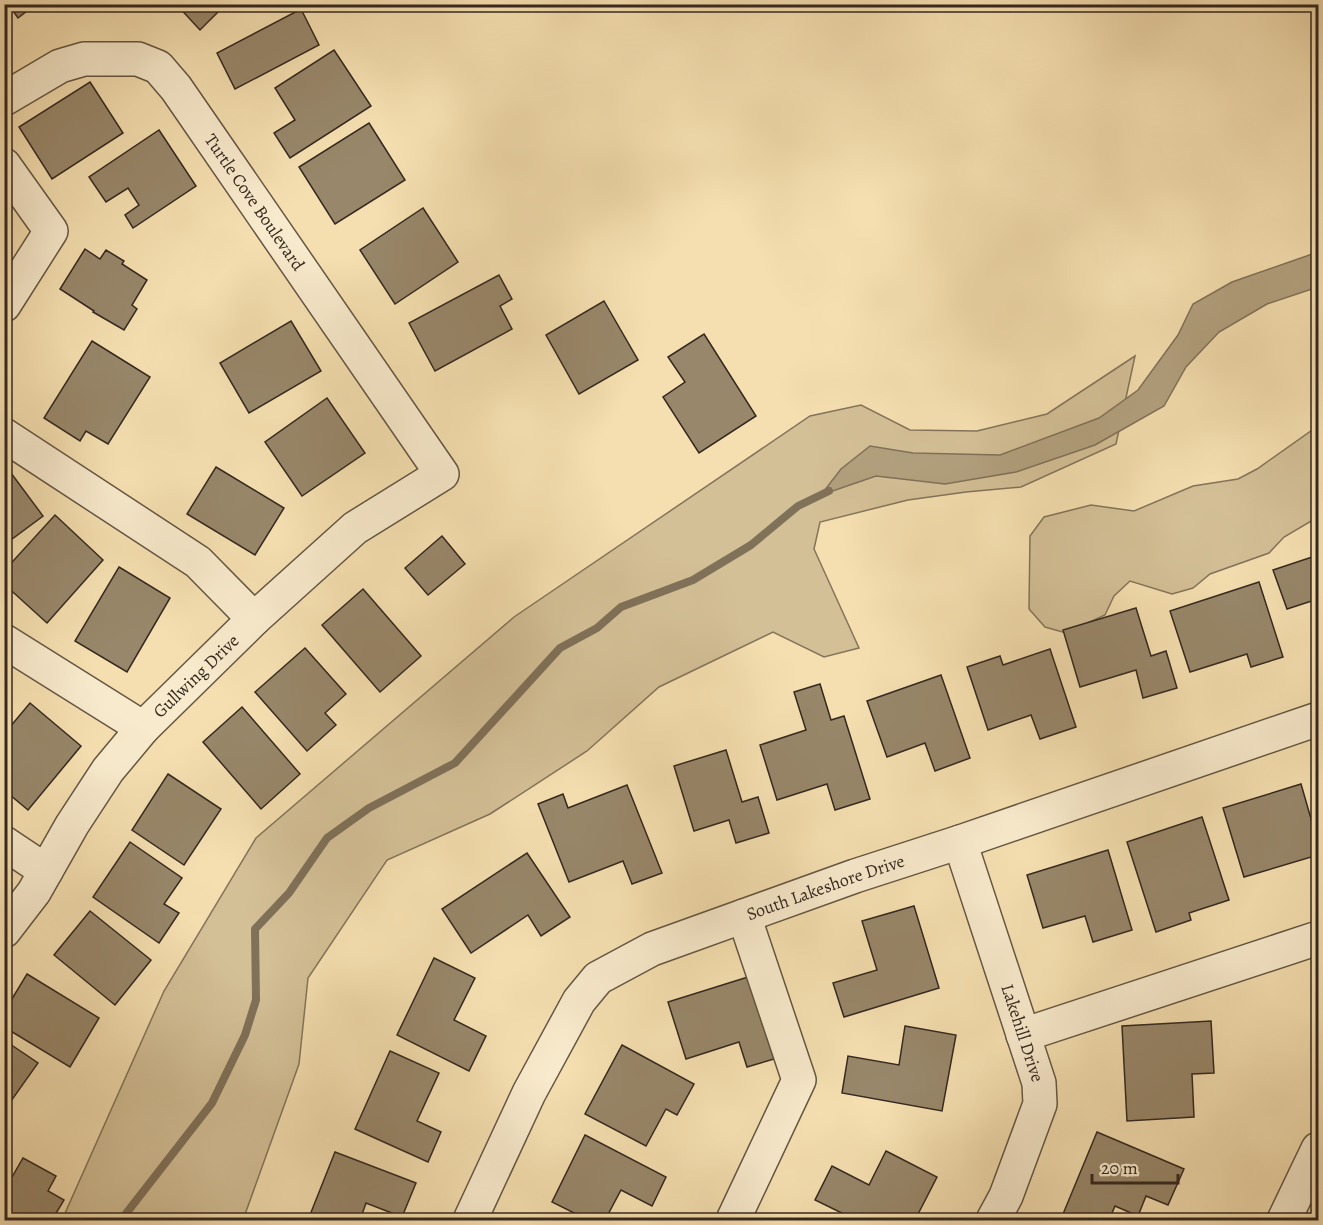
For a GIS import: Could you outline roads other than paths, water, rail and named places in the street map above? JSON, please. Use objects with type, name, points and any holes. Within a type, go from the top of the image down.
[{"type":"street","name":"Turtle Cove Boulevard","points":[[4,99],[60,66],[84,59],[138,59],[158,68],[176,88],[442,474]]},
{"type":"street","points":[[4,165],[51,231],[4,305]]},
{"type":"street","points":[[4,435],[198,562],[254,619]]},
{"type":"street","name":"Gullwing Drive","points":[[4,931],[34,892],[72,825],[108,770],[143,728],[254,619],[356,528],[442,474]]},
{"type":"street","points":[[4,641],[143,728]]},
{"type":"street","name":"South Lakeshore Drive","points":[[470,1221],[529,1093],[579,1001],[598,978],[652,949],[855,876],[960,843],[1318,719]]},
{"type":"street","points":[[4,843],[46,871]]},
{"type":"street","name":"Lakehill Drive","points":[[960,843],[1039,1083],[1040,1104],[1006,1196],[993,1221]]},
{"type":"street","points":[[733,1221],[799,1080],[744,916]]},
{"type":"street","points":[[1023,1035],[1318,938]]},
{"type":"street","points":[[1284,1221],[1318,1149]]},
{"type":"waterway","points":[[121,1220],[212,1103],[245,1035],[256,1000],[255,929],[289,893],[327,838],[369,808],[455,763],[560,648],[597,628],[621,607],[693,580],[751,545],[798,506],[829,491]]}]
